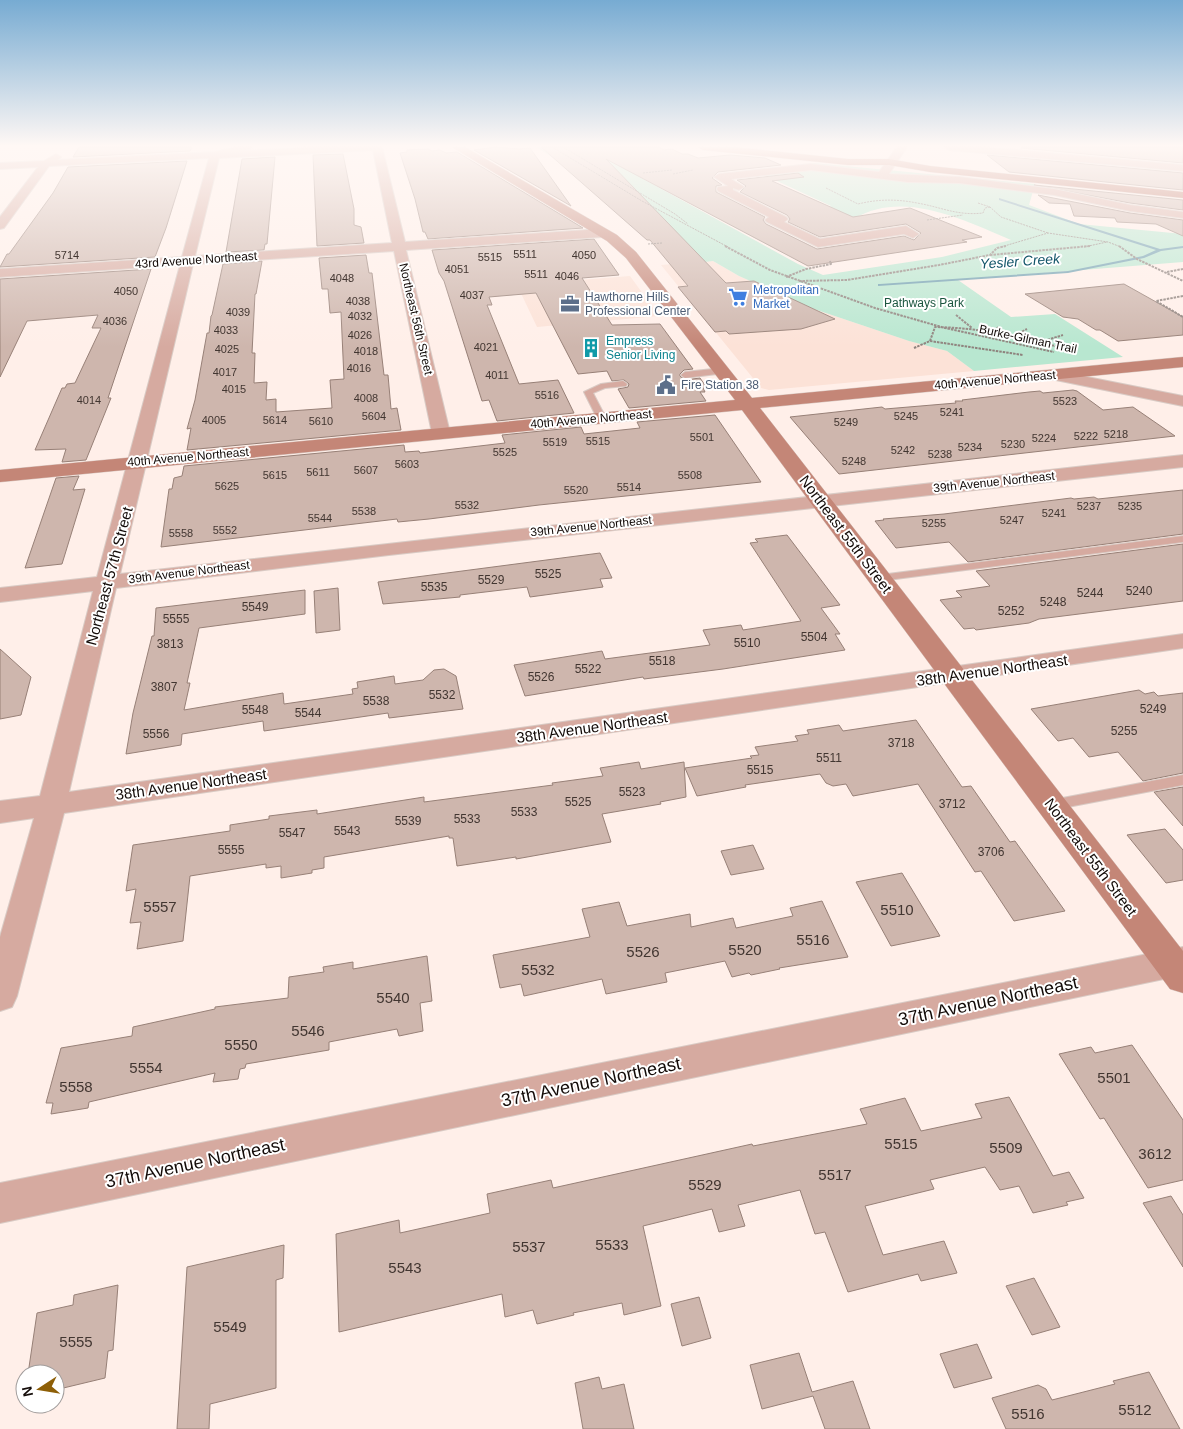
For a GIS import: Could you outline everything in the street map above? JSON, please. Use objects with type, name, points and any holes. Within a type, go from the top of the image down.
[{"type":"main road","name":"Northeast 55th Street","points":[[569,214],[620,244],[631,255],[722,371],[1052,805],[1179,967]]},
{"type":"main road","name":"40th Avenue Northeast","points":[[0,476],[1183,362]]},
{"type":"street","points":[[0,225],[9,214]]},
{"type":"street","name":"Northeast 57th Street","points":[[0,996],[52,804],[138,452],[200,214]]},
{"type":"street","name":"Northeast 56th Street","points":[[392,214],[441,433]]},
{"type":"street","points":[[771,214],[782,219],[771,220],[818,243],[909,232]]},
{"type":"street","name":"43rd Avenue Northeast","points":[[0,273],[602,233]]},
{"type":"street","points":[[1052,375],[1183,401]]},
{"type":"street","name":"39th Avenue Northeast","points":[[0,595],[820,500],[1183,461]]},
{"type":"street","name":"38th Avenue Northeast","points":[[0,812],[953,676],[1183,641]]},
{"type":"street","name":"37th Avenue Northeast","points":[[0,1203],[1179,967]]},
{"type":"lane","points":[[685,375],[722,371]]},
{"type":"lane","points":[[601,418],[588,392],[604,386],[623,384]]},
{"type":"lane","points":[[880,578],[1183,539]]},
{"type":"lane","points":[[1052,805],[1183,780]]},
{"type":"path","points":[[666,214],[770,270],[884,313],[935,327],[972,328],[1016,335],[1080,353]]},
{"type":"path","points":[[674,214],[697,230]]},
{"type":"path","points":[[961,214],[966,215]]},
{"type":"path","points":[[909,232],[924,221],[979,214]]},
{"type":"path","points":[[998,214],[1048,233],[1108,242],[1119,246],[1133,257],[1183,281]]},
{"type":"path","points":[[990,255],[997,248],[1023,242],[1048,233]]},
{"type":"path","points":[[796,281],[847,280],[904,272],[990,255],[1080,248],[1108,242]]},
{"type":"path","points":[[1167,272],[1183,269]]},
{"type":"path","points":[[1183,296],[1156,301],[1183,317]]},
{"type":"path","points":[[956,316],[972,328]]},
{"type":"path","points":[[995,332],[998,326]]},
{"type":"path","points":[[930,341],[935,327]]},
{"type":"path","name":"Burke-Gilman Trail","points":[[935,327],[965,335],[1059,353]]},
{"type":"path","points":[[1016,335],[1026,329]]},
{"type":"path","points":[[1040,342],[1063,335]]},
{"type":"path","points":[[914,348],[930,341],[1030,356]]},
{"type":"shaded area","points":[[713,261],[739,276],[811,308],[909,341],[947,351],[974,371],[769,390],[761,388],[661,265]]},
{"type":"shaded area","points":[[630,276],[659,316],[537,327],[517,285]]},
{"type":"green space","name":"Pathways Park","points":[[642,214],[706,214],[798,264],[823,275],[942,257],[1011,240],[942,214],[1052,214],[1079,224],[1183,234],[1183,262],[958,280],[1011,317],[1055,314],[1123,357],[974,371],[947,351],[909,341],[811,308],[739,276],[713,261],[705,262],[684,240]]},
{"type":"green space","name":"Pathways Park","points":[[819,214],[865,214],[854,219]]},
{"type":"building","points":[[38,214],[170,214],[155,257],[0,267],[7,254],[9,254]]},
{"type":"building","points":[[233,214],[270,214],[267,244],[265,244],[264,250],[226,252]]},
{"type":"building","points":[[316,214],[354,214],[354,225],[361,227],[364,243],[317,246]]},
{"type":"building","points":[[419,214],[559,214],[583,228],[428,239],[425,232],[423,232]]},
{"type":"building","points":[[617,214],[659,214],[726,283],[754,281],[835,319],[801,329],[729,334],[726,331],[715,332],[678,287],[688,286],[650,240],[647,240]]},
{"type":"building","points":[[709,214],[759,214],[765,217],[763,220],[766,224],[817,249],[904,236],[914,240],[921,233],[906,224],[820,237],[788,222],[790,219],[784,214],[846,214],[853,217],[874,214],[924,214],[982,237],[962,240],[967,242],[808,266]]},
{"type":"building","points":[[1073,214],[1135,214],[1183,220],[1183,236],[1156,224],[1117,222],[1115,218],[1074,216]]},
{"type":"building","points":[[594,239],[619,275],[582,278],[612,325],[660,324],[693,369],[684,370],[680,376],[685,380],[700,378],[707,388],[703,388],[705,392],[700,392],[706,401],[629,408],[618,389],[628,387],[629,384],[624,380],[612,381],[607,371],[578,374],[536,293],[489,297],[492,305],[487,305],[519,384],[558,380],[574,413],[497,421],[489,400],[482,401],[444,281],[439,273],[432,250]]},
{"type":"building","points":[[366,255],[369,273],[372,273],[384,375],[388,375],[391,409],[397,408],[401,430],[187,450],[191,428],[187,429],[195,400],[207,333],[209,333],[223,264],[262,261],[255,294],[252,353],[255,353],[254,383],[267,382],[266,400],[276,399],[276,412],[332,408],[330,380],[344,379],[341,312],[330,313],[328,289],[322,289],[319,258]]},
{"type":"building","points":[[151,269],[108,398],[111,398],[86,460],[62,462],[66,449],[35,450],[62,388],[65,388],[67,384],[75,383],[101,328],[92,328],[98,315],[27,321],[0,377],[0,279]]},
{"type":"building","points":[[1124,284],[1183,317],[1183,335],[1118,341],[1078,319],[1063,317],[1025,294]]},
{"type":"building","points":[[1073,390],[1103,410],[1133,407],[1175,436],[839,474],[790,417],[882,407],[885,409],[956,403],[955,401],[1029,392],[1040,391],[1043,393]]},
{"type":"building","points":[[715,415],[761,482],[539,505],[429,519],[398,522],[397,519],[161,547],[169,489],[172,489],[174,478],[182,476],[184,466],[404,445],[405,452],[419,451],[420,453],[505,443],[502,435],[581,427],[584,434],[640,428],[637,422]]},
{"type":"building","points":[[79,476],[73,490],[85,489],[62,564],[25,568],[56,478]]},
{"type":"building","points":[[1183,490],[1183,534],[968,562],[949,542],[896,548],[875,521],[1071,498],[1094,497],[1098,499]]},
{"type":"building","points":[[787,535],[840,605],[821,608],[840,634],[835,634],[845,650],[723,669],[644,679],[643,677],[525,696],[514,665],[602,651],[605,659],[710,645],[703,630],[741,625],[743,630],[801,621],[750,543],[758,542],[755,539]]},
{"type":"building","points":[[1183,544],[1183,601],[1039,619],[1029,623],[976,630],[974,628],[964,629],[940,600],[962,597],[956,591],[990,586],[976,571]]},
{"type":"building","points":[[600,553],[612,578],[600,579],[603,587],[530,597],[527,587],[460,595],[460,597],[383,604],[378,582]]},
{"type":"building","points":[[338,588],[340,630],[316,633],[314,591]]},
{"type":"building","points":[[305,590],[305,614],[199,628],[187,683],[190,683],[184,710],[283,693],[284,704],[353,694],[352,689],[358,688],[357,682],[394,676],[395,684],[423,680],[434,670],[444,669],[456,676],[463,709],[389,718],[388,713],[264,731],[263,721],[182,734],[181,745],[126,754],[133,713],[152,636],[154,636],[156,608]]},
{"type":"building","points":[[0,649],[31,677],[21,715],[0,719]]},
{"type":"building","points":[[1139,690],[1145,694],[1154,692],[1158,696],[1183,693],[1183,773],[1143,781],[1118,752],[1089,757],[1073,738],[1058,741],[1031,709]]},
{"type":"building","points":[[916,720],[962,787],[971,786],[1010,842],[1015,841],[1065,911],[1014,921],[981,871],[975,872],[918,784],[853,796],[846,784],[833,786],[826,783],[820,774],[745,785],[746,787],[697,796],[685,768],[752,758],[750,756],[759,755],[755,747],[798,741],[795,736],[809,734],[807,730],[839,725],[843,731]]},
{"type":"building","points":[[639,762],[641,769],[684,762],[686,797],[660,802],[661,804],[602,814],[611,842],[516,859],[516,857],[457,866],[453,838],[449,838],[449,836],[324,857],[324,868],[312,870],[312,873],[281,878],[281,866],[266,868],[266,864],[190,876],[183,941],[137,949],[141,922],[130,923],[136,889],[126,891],[133,845],[230,831],[230,825],[269,819],[269,816],[317,810],[317,814],[424,797],[424,802],[553,785],[552,783],[603,776],[600,768]]},
{"type":"building","points":[[1183,787],[1183,826],[1154,792]]},
{"type":"building","points":[[1165,829],[1183,850],[1183,880],[1166,883],[1127,835]]},
{"type":"building","points":[[753,845],[764,869],[731,875],[721,851]]},
{"type":"building","points":[[902,873],[940,936],[891,946],[856,882]]},
{"type":"building","points":[[822,901],[848,957],[732,977],[725,961],[665,973],[667,982],[606,994],[602,979],[524,996],[521,984],[500,988],[493,955],[590,937],[582,909],[619,902],[627,926],[690,914],[691,927],[733,918],[736,928],[793,916],[790,908]]},
{"type":"building","points":[[427,956],[432,1001],[420,1003],[423,1031],[399,1036],[397,1029],[329,1042],[329,1050],[246,1064],[245,1068],[240,1069],[238,1079],[213,1082],[215,1073],[89,1102],[88,1108],[51,1114],[53,1103],[46,1103],[61,1048],[132,1036],[133,1027],[215,1009],[215,1007],[288,998],[289,977],[324,972],[323,967],[353,962],[353,969]]},
{"type":"building","points":[[1132,1045],[1183,1120],[1183,1180],[1148,1188],[1104,1118],[1100,1119],[1059,1054],[1091,1047],[1095,1053]]},
{"type":"building","points":[[1009,1097],[1053,1176],[1069,1172],[1084,1198],[1066,1202],[1068,1205],[1033,1213],[1019,1186],[1000,1190],[985,1167],[930,1180],[934,1189],[865,1206],[883,1255],[944,1241],[957,1273],[921,1281],[918,1274],[848,1292],[825,1232],[815,1234],[800,1190],[738,1205],[745,1226],[719,1232],[712,1209],[643,1226],[661,1306],[624,1315],[622,1303],[573,1313],[574,1315],[537,1324],[533,1310],[505,1317],[502,1294],[339,1332],[336,1234],[399,1220],[400,1233],[490,1213],[487,1194],[551,1180],[553,1188],[752,1144],[753,1146],[867,1124],[860,1109],[905,1098],[921,1131],[982,1118],[975,1104]]},
{"type":"building","points":[[1171,1196],[1183,1215],[1183,1267],[1143,1203]]},
{"type":"building","points":[[284,1245],[283,1278],[276,1280],[276,1388],[210,1404],[209,1429],[177,1429],[187,1267]]},
{"type":"building","points":[[1034,1278],[1060,1327],[1032,1335],[1006,1286]]},
{"type":"building","points":[[118,1285],[113,1350],[108,1351],[105,1378],[65,1388],[65,1364],[29,1364],[37,1313],[73,1305],[74,1295]]},
{"type":"building","points":[[699,1297],[711,1338],[682,1346],[671,1304]]},
{"type":"building","points":[[977,1344],[992,1378],[954,1388],[940,1354]]},
{"type":"building","points":[[799,1353],[812,1392],[853,1381],[870,1429],[825,1429],[813,1396],[762,1409],[750,1365]]},
{"type":"building","points":[[1149,1372],[1180,1429],[1006,1429],[992,1398],[1038,1385],[1046,1389],[1052,1400],[1115,1384],[1113,1381]]},
{"type":"building","points":[[599,1377],[602,1389],[624,1384],[634,1429],[583,1429],[575,1383]]},
{"type":"waterway","name":"Yesler Creek","points":[[1046,214],[1160,250]]},
{"type":"waterway","name":"Yesler Creek","points":[[1160,250],[1183,247]]},
{"type":"waterway","name":"Yesler Creek","points":[[880,285],[1068,272],[1144,257],[1160,250]]},
{"type":"place","name":"Metropolitan Market","points":[[738,297]]},
{"type":"place","name":"Hawthorne Hills Professional Center","points":[[570,304]]},
{"type":"place","name":"Empress Senior Living","points":[[591,348]]},
{"type":"place","name":"Fire Station 38","points":[[666,385]]}]
